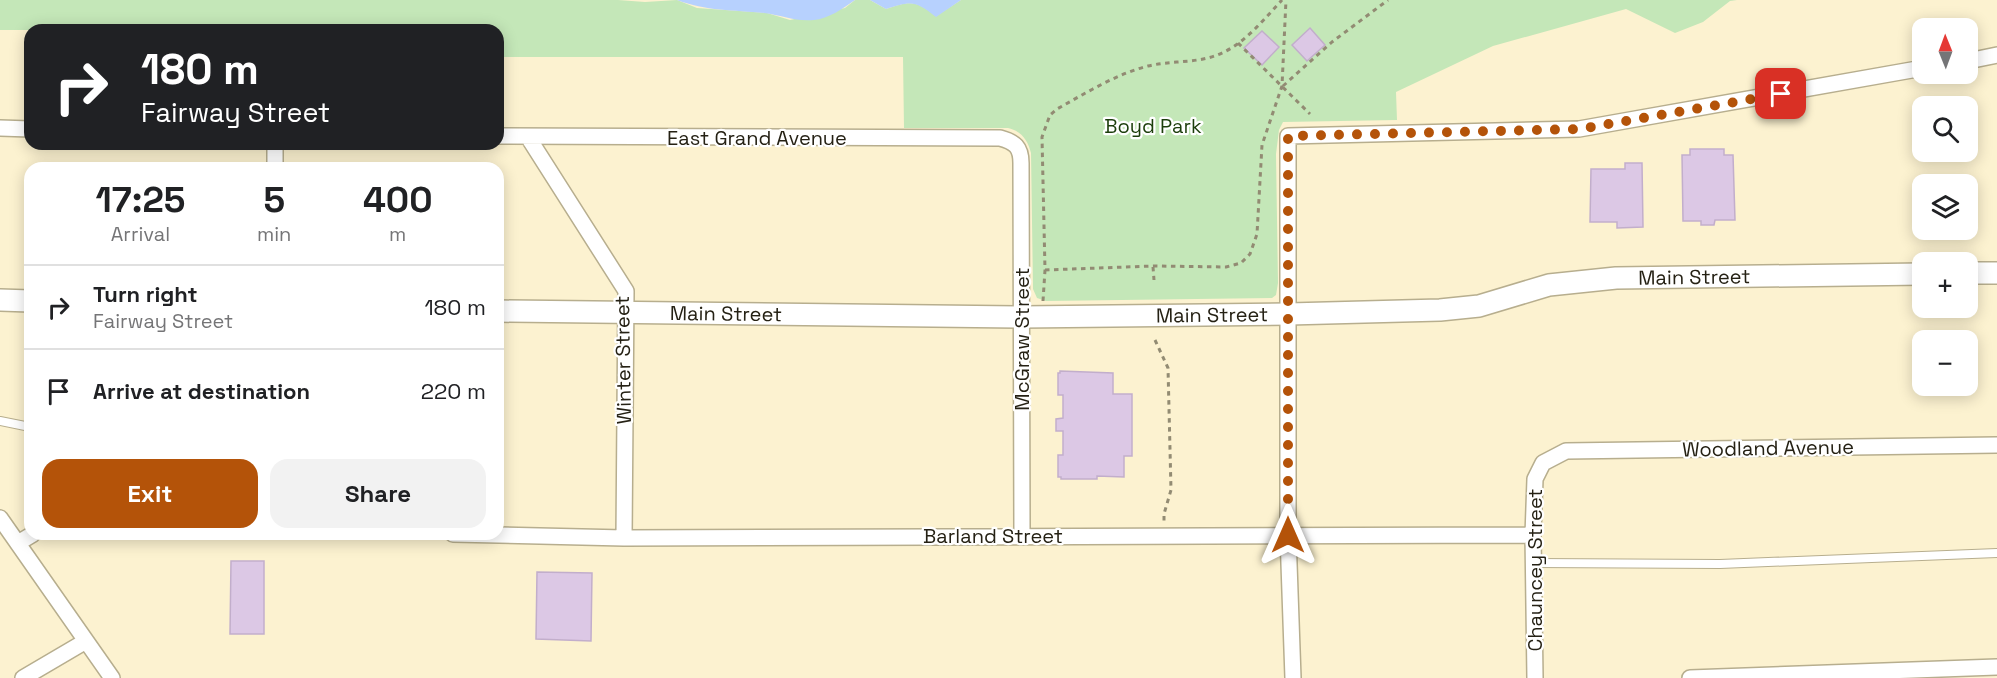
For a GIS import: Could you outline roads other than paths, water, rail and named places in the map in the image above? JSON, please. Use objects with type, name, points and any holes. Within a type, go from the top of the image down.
[{"type":"street","points":[[1978,59],[1997,55]]},
{"type":"street","points":[[1293,678],[1288,535],[1288,136],[1580,129],[1912,71]]},
{"type":"street","points":[[0,128],[24,129]]},
{"type":"street","name":"East Grand Avenue","points":[[504,136],[1000,138],[1016,144]]},
{"type":"street","name":"Winter Street","points":[[528,137],[626,291],[624,538]]},
{"type":"street","name":"McGraw Street","points":[[1016,144],[1021,157],[1022,535]]},
{"type":"street","points":[[1978,273],[1997,273]]},
{"type":"street","name":"Main Street","points":[[504,311],[1022,317],[1289,314],[1440,310],[1479,306],[1549,285],[1616,278],[1912,274]]},
{"type":"street","points":[[0,300],[24,301]]},
{"type":"street","name":"Woodland Avenue","points":[[1543,463],[1566,451],[1997,445]]},
{"type":"street","name":"Chauncey Street","points":[[1535,678],[1533,535],[1535,479],[1543,463]]},
{"type":"street","points":[[0,518],[112,678]]},
{"type":"street","name":"Barland Street","points":[[504,535],[624,538],[1533,535]]},
{"type":"street","points":[[18,543],[24,539]]},
{"type":"street","points":[[23,678],[86,640]]},
{"type":"street","points":[[1690,678],[1997,667]]},
{"type":"lane","points":[[0,421],[24,426]]},
{"type":"lane","points":[[1534,563],[1720,564],[1997,554]]},
{"type":"water","points":[[677,0],[855,0],[830,15],[807,20],[709,8]]},
{"type":"water","points":[[870,0],[961,0],[936,17],[918,5],[901,4],[886,9]]},
{"type":"park label","name":"Boyd Park","points":[[1153,126]]}]
